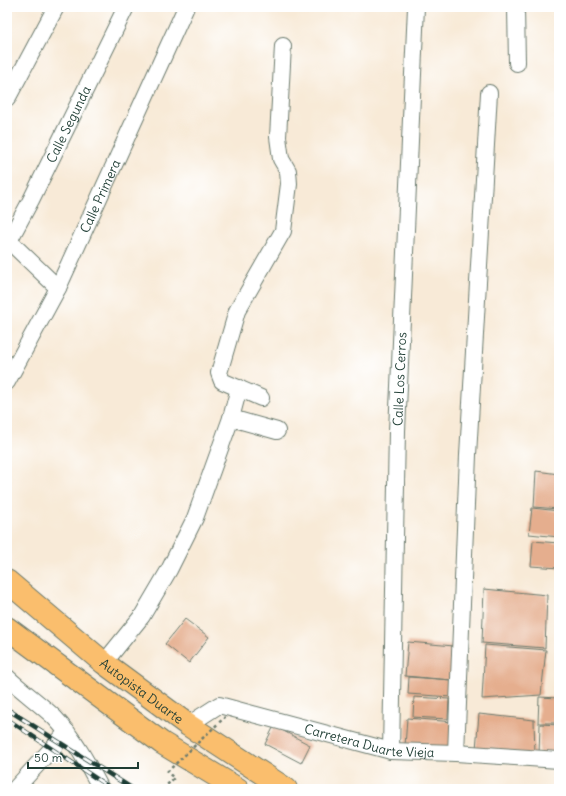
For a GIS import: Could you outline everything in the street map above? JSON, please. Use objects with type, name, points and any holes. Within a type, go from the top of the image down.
[{"type":"highway","name":"Autopista Duarte","points":[[7,581],[104,663],[188,725],[286,789]]},
{"type":"highway","points":[[7,628],[162,743],[238,789]]},
{"type":"street","points":[[7,99],[56,7]]},
{"type":"street","name":"Calle Segunda","points":[[8,240],[52,160],[126,7]]},
{"type":"street","name":"Calle Primera","points":[[7,382],[58,288],[186,7]]},
{"type":"street","name":"Calle Los Cerros","points":[[391,751],[397,430],[416,7]]},
{"type":"street","points":[[516,7],[517,63]]},
{"type":"street","points":[[261,398],[222,381],[219,373],[237,312],[283,231],[289,184],[288,171],[281,159],[278,137],[283,46]]},
{"type":"street","points":[[456,753],[468,454],[490,94]]},
{"type":"street","points":[[8,240],[58,288]]},
{"type":"street","points":[[104,663],[142,616],[169,570],[195,518],[231,418],[239,388]]},
{"type":"street","points":[[231,418],[277,431]]},
{"type":"street","points":[[7,677],[54,718],[67,732],[101,789]]},
{"type":"street","name":"Carretera Duarte Vieja","points":[[188,725],[219,705],[391,751],[456,753],[559,760]]},
{"type":"street","points":[[16,789],[67,732]]},
{"type":"path","points":[[163,789],[174,778],[167,772],[225,717]]},
{"type":"building","points":[[536,471],[559,474],[559,509],[534,507]]},
{"type":"building","points":[[532,508],[559,511],[559,537],[529,534]]},
{"type":"building","points":[[533,541],[559,543],[559,568],[531,566]]},
{"type":"building","points":[[484,589],[547,595],[545,648],[482,643]]},
{"type":"building","points":[[185,619],[209,637],[189,663],[165,644]]},
{"type":"building","points":[[408,642],[454,646],[451,680],[405,676]]},
{"type":"building","points":[[485,645],[546,650],[541,695],[482,699]]},
{"type":"building","points":[[409,677],[452,680],[451,697],[408,694]]},
{"type":"building","points":[[414,697],[449,699],[448,719],[413,717]]},
{"type":"building","points":[[539,697],[559,698],[559,723],[538,723]]},
{"type":"building","points":[[479,714],[534,720],[535,755],[476,749]]},
{"type":"building","points":[[407,718],[454,722],[452,750],[405,747]]},
{"type":"building","points":[[540,724],[559,725],[559,756],[539,755]]},
{"type":"building","points":[[274,726],[310,745],[301,763],[265,744]]},
{"type":"railway","points":[[7,709],[133,789]]},
{"type":"railway","points":[[7,719],[112,789]]}]
